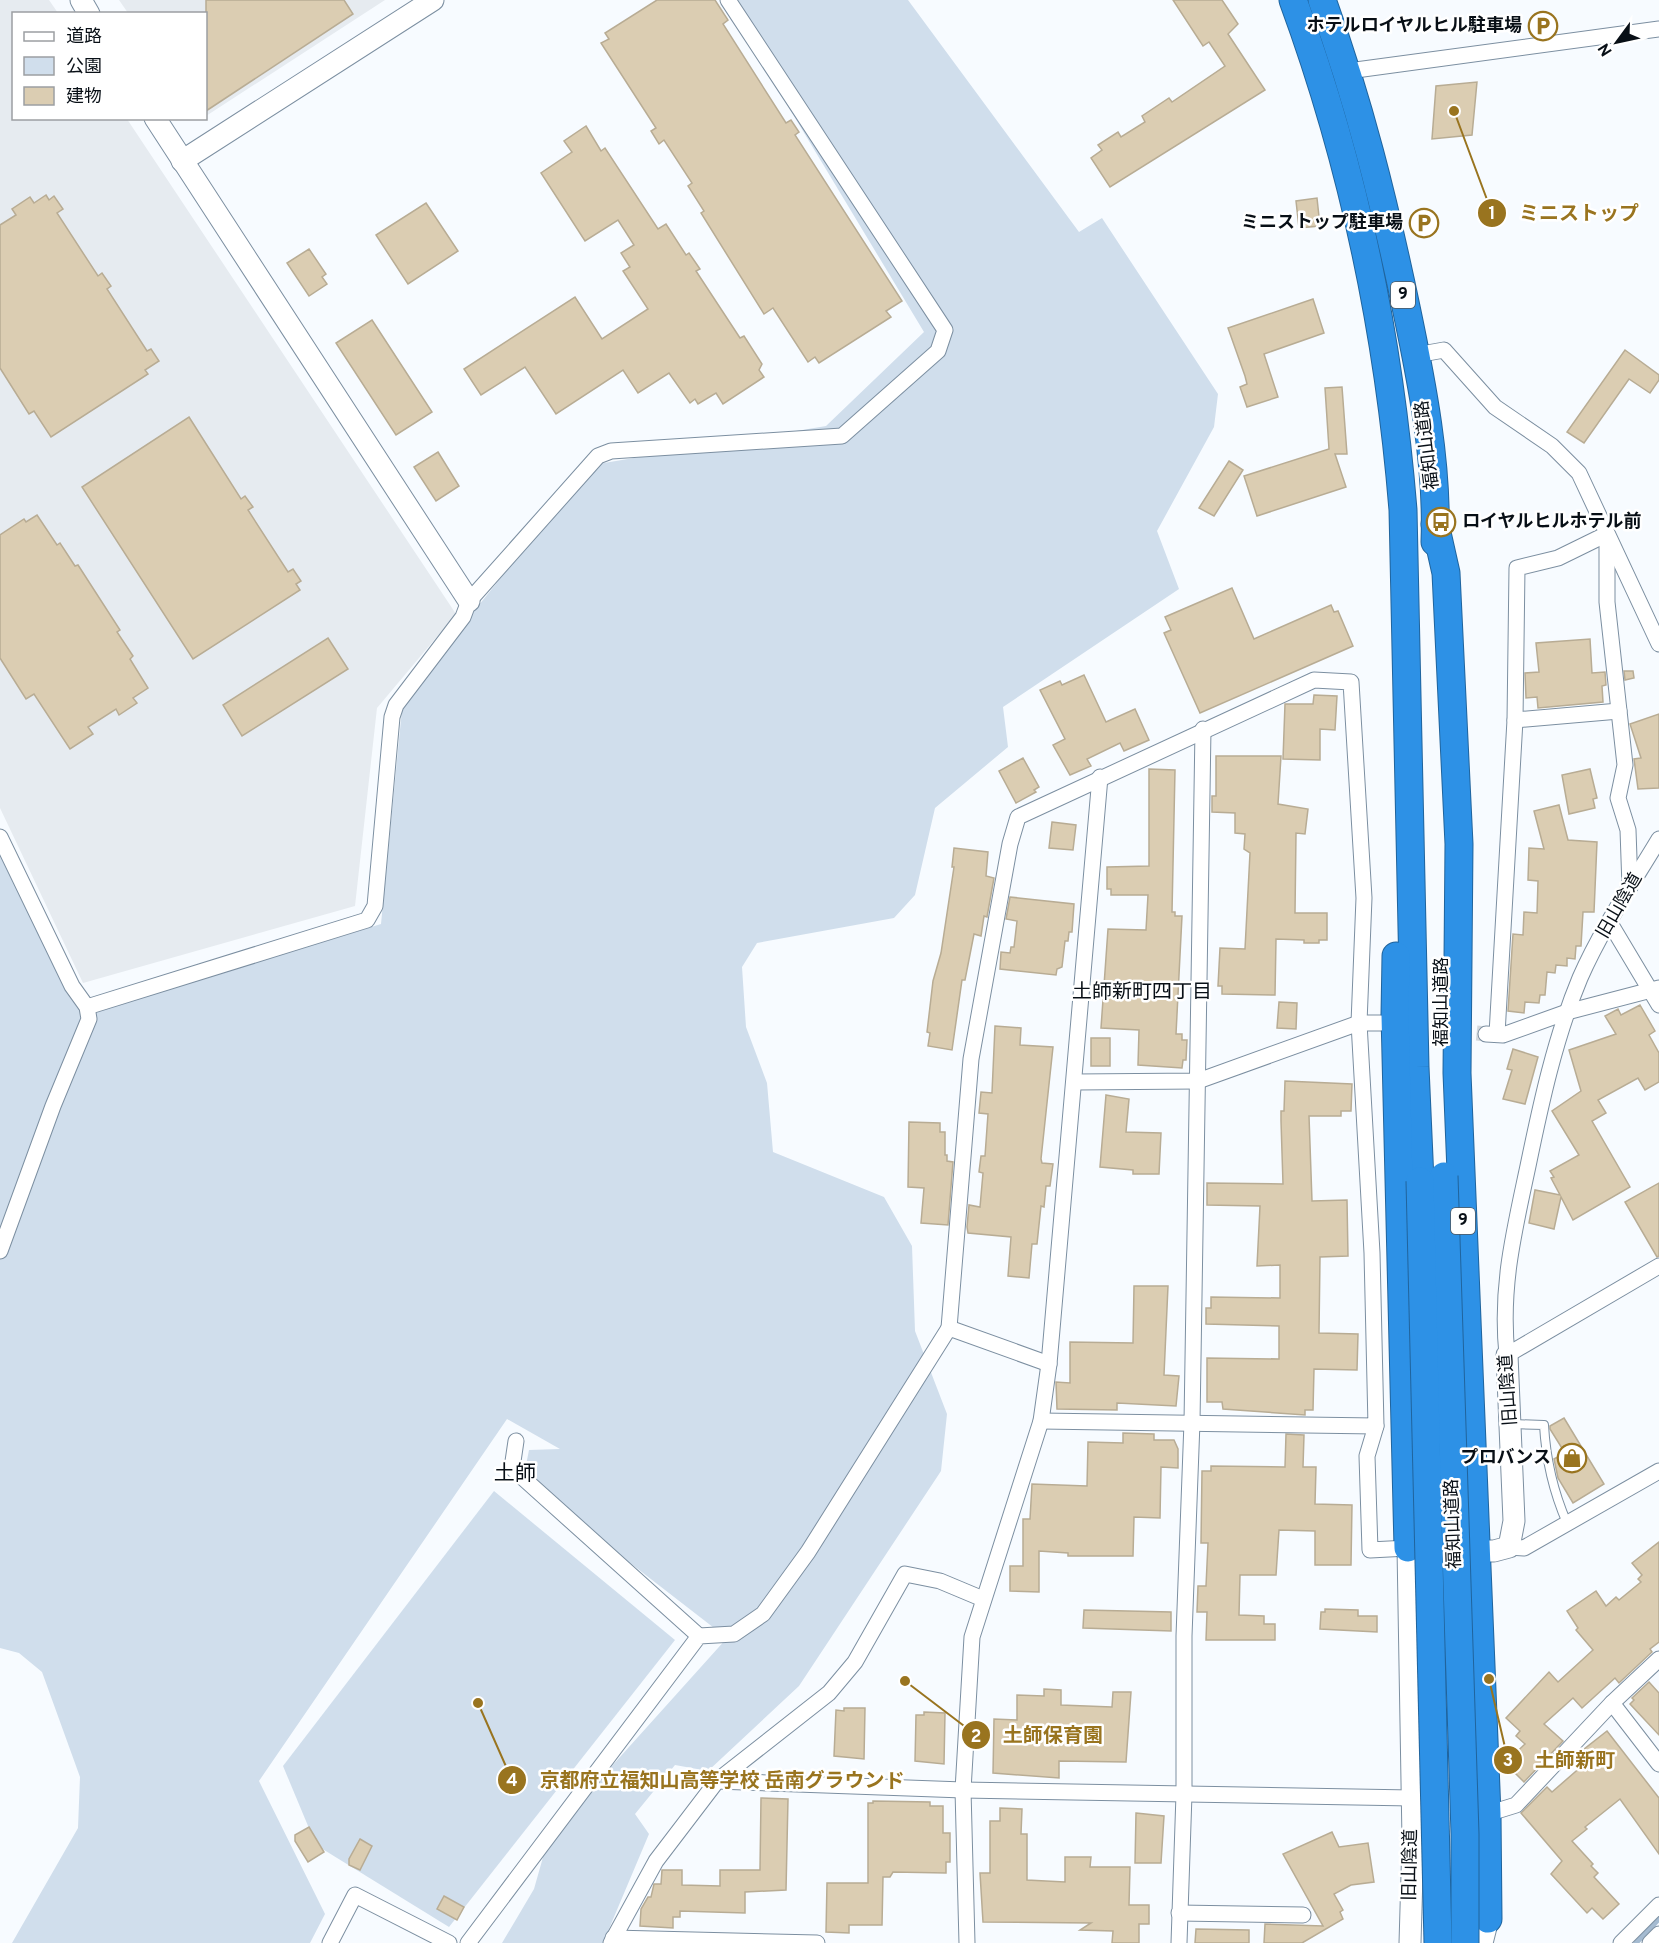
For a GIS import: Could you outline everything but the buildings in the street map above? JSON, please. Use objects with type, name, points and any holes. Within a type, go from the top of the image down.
[{"type":"highway","name":"9","points":[[1293,0],[1321,76]]},
{"type":"highway","name":"9","points":[[1322,0],[1348,71]]},
{"type":"highway","name":"福知山道路","points":[[1348,71],[1384,200],[1416,355],[1431,453],[1436,524],[1432,606],[1441,821],[1432,1178],[1438,1943]]},
{"type":"highway","name":"福知山道路","points":[[1321,76],[1368,263],[1398,450],[1403,510],[1415,1068],[1432,1178],[1465,1834],[1465,1943]]},
{"type":"highway","name":"9","points":[[1403,510],[1395,1015],[1408,1548]]},
{"type":"highway","name":"9","points":[[1436,524],[1446,573],[1459,844],[1456,1073],[1487,1814],[1487,1935]]},
{"type":"street","points":[[182,161],[433,0]]},
{"type":"street","points":[[87,1007],[367,920],[375,906],[392,717],[396,705],[463,617],[469,601],[598,456],[611,451],[843,436],[938,351],[945,330],[728,0]]},
{"type":"street","points":[[1321,76],[1659,29]]},
{"type":"street","points":[[156,120],[469,601]]},
{"type":"street","points":[[1416,355],[1444,350],[1494,407],[1552,446],[1579,473],[1659,644]]},
{"type":"street","points":[[1606,534],[1607,602],[1625,765],[1618,798],[1628,830],[1630,887]]},
{"type":"street","points":[[1606,534],[1558,558],[1517,568],[1515,720],[1491,1034],[1503,1035],[1567,1012],[1655,989]]},
{"type":"street","points":[[516,1441],[512,1468],[699,1636],[734,1634],[763,1614],[808,1552],[949,1328],[971,1059],[1010,844],[1018,817],[1203,729],[1314,680],[1351,682],[1364,898],[1359,1023],[1371,1230],[1376,1426],[1367,1456],[1370,1550],[1408,1548],[1477,1552],[1509,1547],[1524,1548],[1659,1471]]},
{"type":"street","points":[[1515,720],[1619,711]]},
{"type":"street","points":[[1179,1943],[1184,1794],[1184,1636],[1192,1422],[1203,729]]},
{"type":"street","points":[[967,1943],[963,1790],[972,1637],[1041,1421],[1049,1364],[1076,1082],[1100,777]]},
{"type":"street","points":[[0,837],[72,986],[87,1007],[89,1018],[53,1106],[0,1251]]},
{"type":"street","name":"旧山陰道","points":[[1509,1547],[1514,1521],[1512,1424],[1503,1323],[1510,1246],[1538,1112],[1567,1012],[1581,976],[1659,839]]},
{"type":"street","points":[[1610,923],[1655,989],[1659,1005]]},
{"type":"street","points":[[1076,1082],[1198,1081],[1359,1023],[1381,1023]]},
{"type":"street","points":[[1507,1355],[1659,1266]]},
{"type":"street","points":[[949,1328],[1049,1364]]},
{"type":"street","points":[[1041,1421],[1376,1426]]},
{"type":"street","name":"旧山陰道","points":[[1408,1548],[1412,1798],[1410,1943]]},
{"type":"street","points":[[817,1943],[612,1940],[656,1861],[717,1781],[828,1693],[855,1662],[905,1574],[940,1581],[983,1599]]},
{"type":"street","points":[[468,1943],[699,1636]]},
{"type":"street","points":[[1487,1814],[1516,1805],[1612,1703],[1659,1659]]},
{"type":"street","points":[[1612,1703],[1659,1764]]},
{"type":"street","points":[[717,1781],[963,1790],[1412,1798]]},
{"type":"street","points":[[330,1943],[356,1895],[449,1943]]},
{"type":"street","points":[[1622,1943],[1659,1905]]},
{"type":"street","points":[[1179,1913],[1303,1915]]},
{"type":"street","points":[[1650,1943],[1659,1934]]},
{"type":"lane","points":[[1512,1424],[1544,1425],[1546,1455],[1554,1494],[1567,1523]]},
{"type":"shaded area","points":[[0,0],[49,0],[57,12],[12,12],[12,120],[128,120],[456,614],[377,708],[355,906],[83,983],[0,808]]},
{"type":"shaded area","points":[[119,0],[385,0],[207,115],[207,12],[127,12]]},
{"type":"green space","points":[[724,0],[908,0],[1079,232],[1102,218],[1218,394],[1214,427],[1157,531],[1179,589],[1003,707],[1008,747],[935,808],[915,895],[894,918],[757,943],[742,967],[746,1027],[767,1083],[773,1152],[884,1197],[912,1246],[915,1331],[947,1414],[941,1471],[799,1686],[708,1771],[675,1765],[635,1814],[649,1834],[603,1943],[502,1943],[534,1889],[549,1836],[727,1638],[523,1480],[529,1450],[560,1449],[507,1419],[259,1781],[325,1914],[310,1943],[12,1943],[78,1828],[80,1777],[42,1672],[19,1653],[0,1648],[0,849],[83,1016],[381,924],[403,699],[592,465],[826,426],[924,332]]},
{"type":"green space","points":[[494,1491],[675,1640],[449,1927],[316,1845],[283,1766]]},
{"type":"waterway","points":[[1636,1943],[1659,1919]]},
{"type":"tunnel","points":[[1408,1026],[1486,1034]]},
{"type":"place","name":"ホテルロイヤルヒル駐車場","points":[[1543,26]]},
{"type":"place","name":"ミニストップ","points":[[1454,111]]},
{"type":"place","name":"ミニストップ駐車場","points":[[1424,223]]},
{"type":"place","name":"ロイヤルヒルホテル前","points":[[1441,522]]},
{"type":"place","name":"プロバンス","points":[[1572,1458]]},
{"type":"place","name":"土師新町","points":[[1489,1679]]},
{"type":"place","name":"土師保育園","points":[[905,1681]]},
{"type":"place","name":"京都府立福知山高等学校 岳南グラウンド","points":[[478,1703]]},
{"type":"district","name":"土師新町四丁目","points":[[1142,993]]},
{"type":"district","name":"土師","points":[[515,1474]]}]
